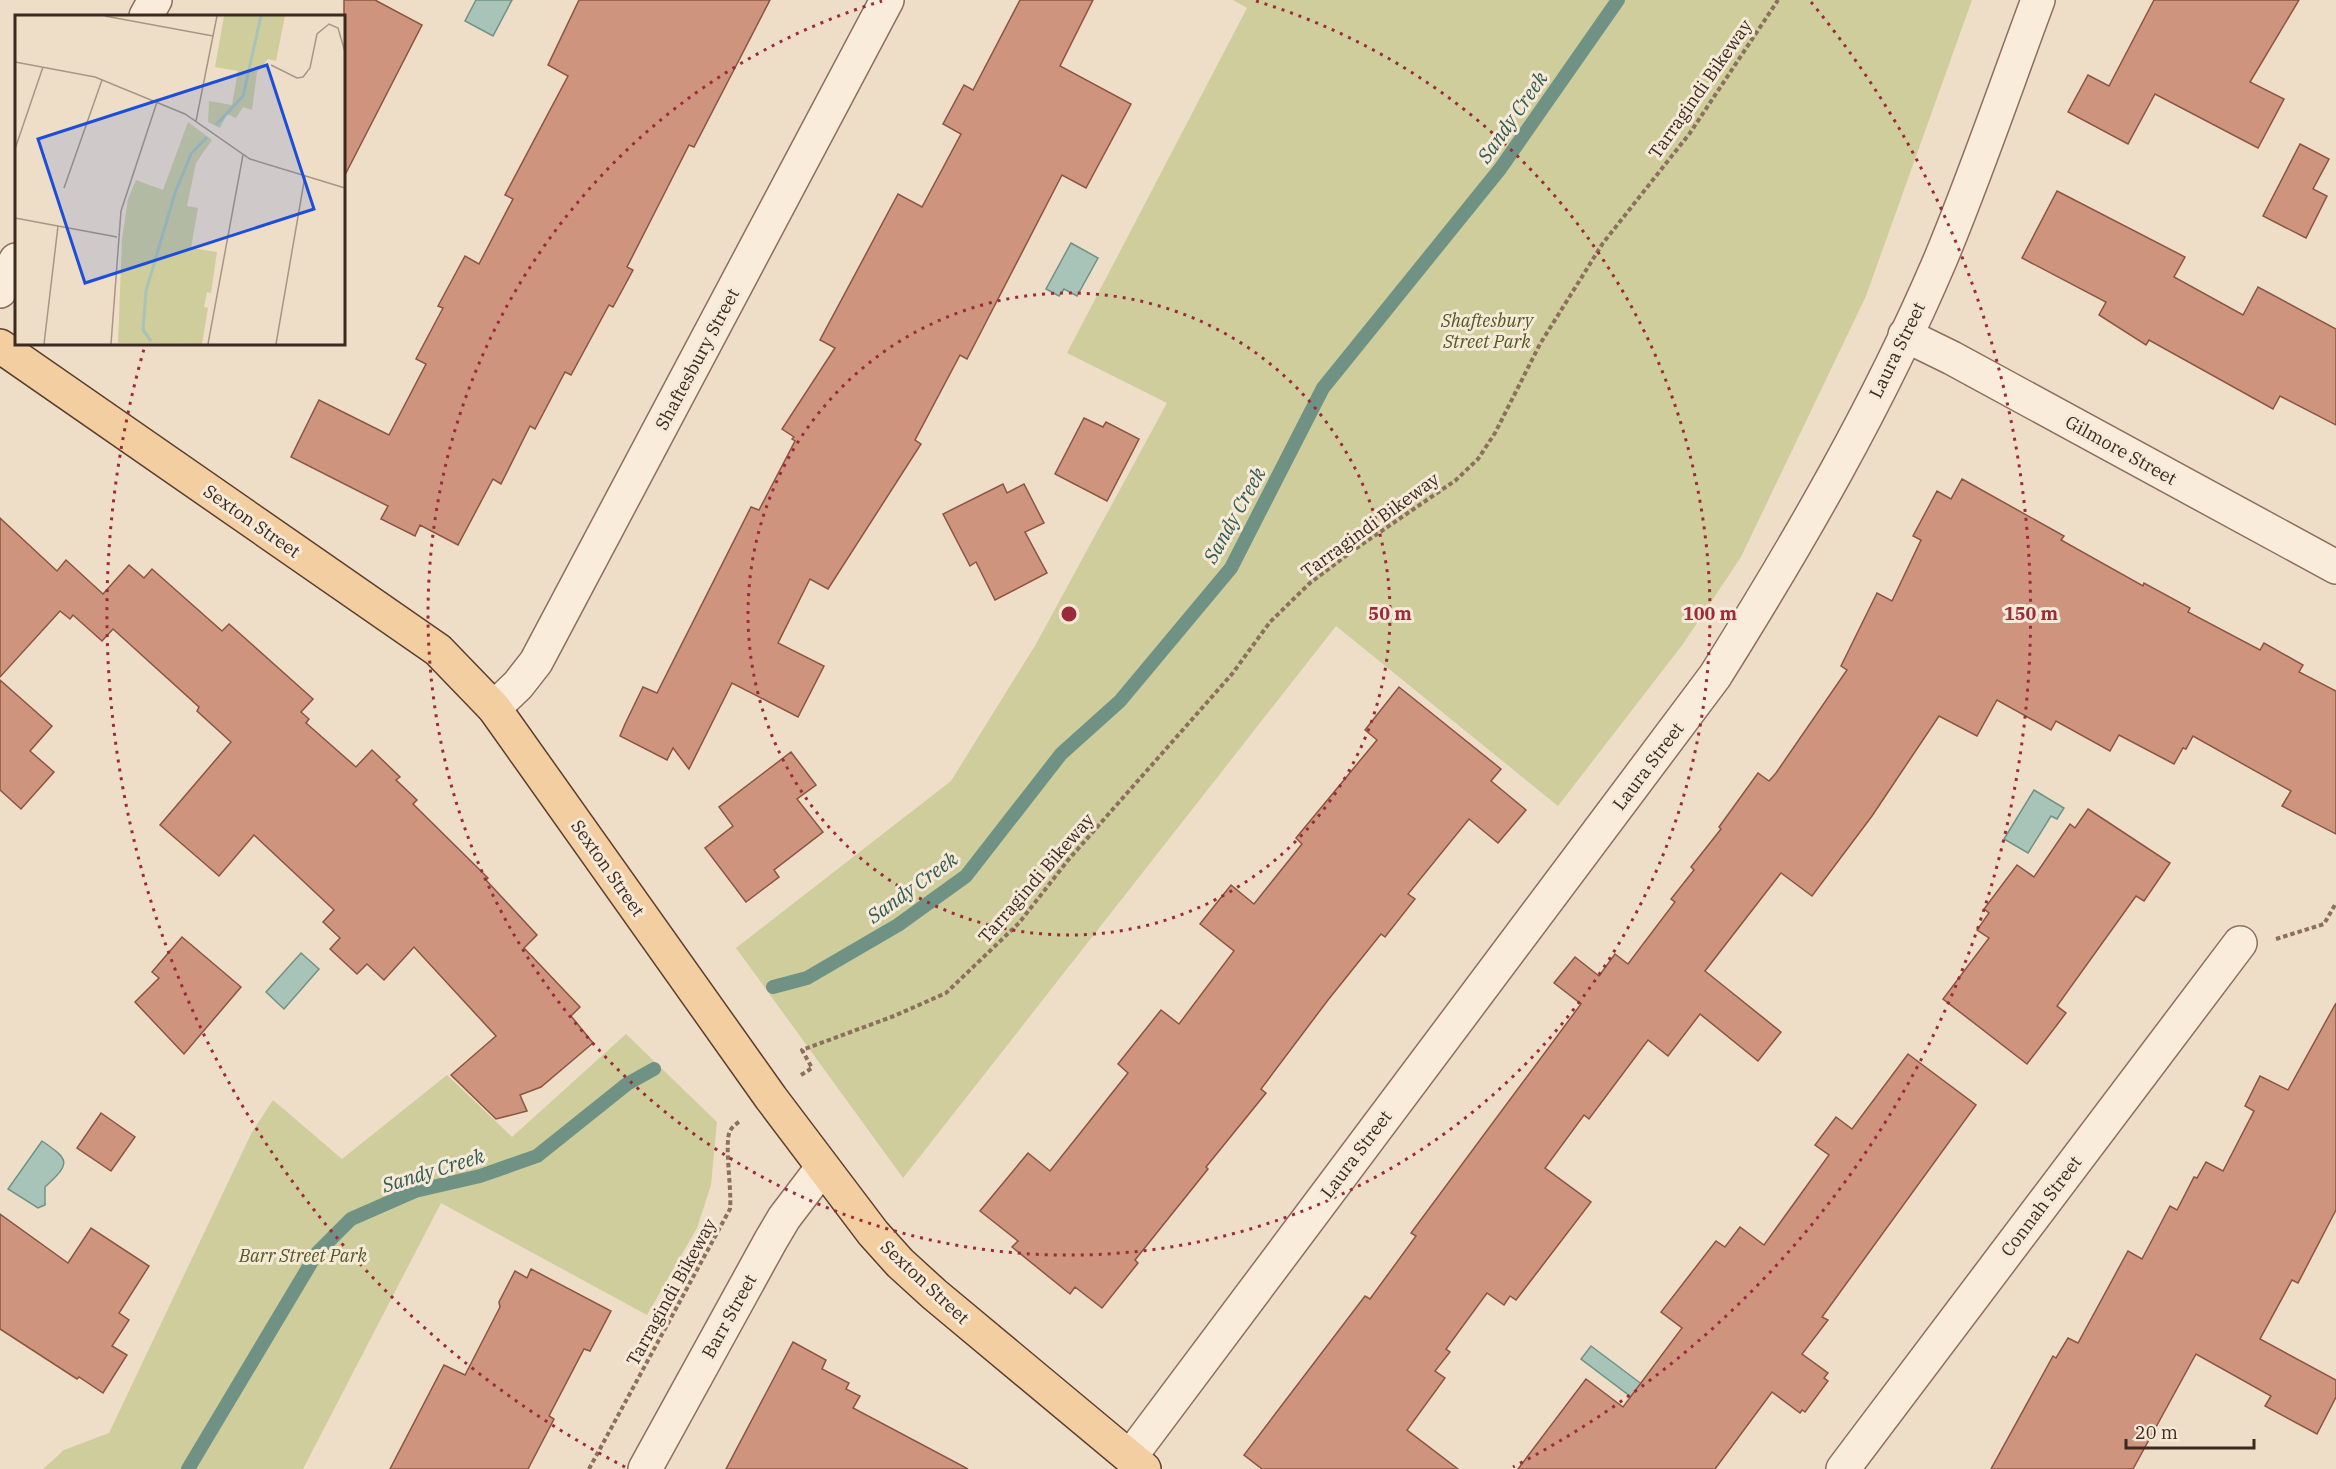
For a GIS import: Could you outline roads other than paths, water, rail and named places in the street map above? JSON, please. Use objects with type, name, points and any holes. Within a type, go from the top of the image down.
[{"type":"main road","name":"Sexton Street","points":[[0,345],[438,650],[494,708],[822,1168],[900,1263],[1137,1463]]},
{"type":"street","points":[[147,15],[155,0]]},
{"type":"street","name":"Shaftesbury Street","points":[[494,708],[518,686],[536,662],[887,0]]},
{"type":"street","name":"Laura Street","points":[[1137,1463],[1715,676],[1786,563],[1864,418],[1941,259],[2038,0]]},
{"type":"street","points":[[0,291],[15,262]]},
{"type":"street","name":"Gilmore Street","points":[[1905,335],[1952,358],[2336,567]]},
{"type":"street","name":"Connah Street","points":[[1843,1469],[2240,943]]},
{"type":"street","name":"Barr Street","points":[[645,1469],[771,1240],[784,1218],[822,1168]]},
{"type":"waterway","name":"Sandy Creek","points":[[773,987],[807,978],[898,925],[966,876],[1061,754],[1120,701],[1231,568],[1323,388],[1500,169],[1618,0]]},
{"type":"waterway","name":"Sandy Creek","points":[[188,1469],[317,1253],[351,1219],[415,1191],[480,1176],[537,1156],[627,1084],[654,1069]]},
{"type":"park label","name":"Shaftesbury Street Park","points":[[1487,330]]},
{"type":"park label","name":"Barr Street Park","points":[[303,1255]]}]
